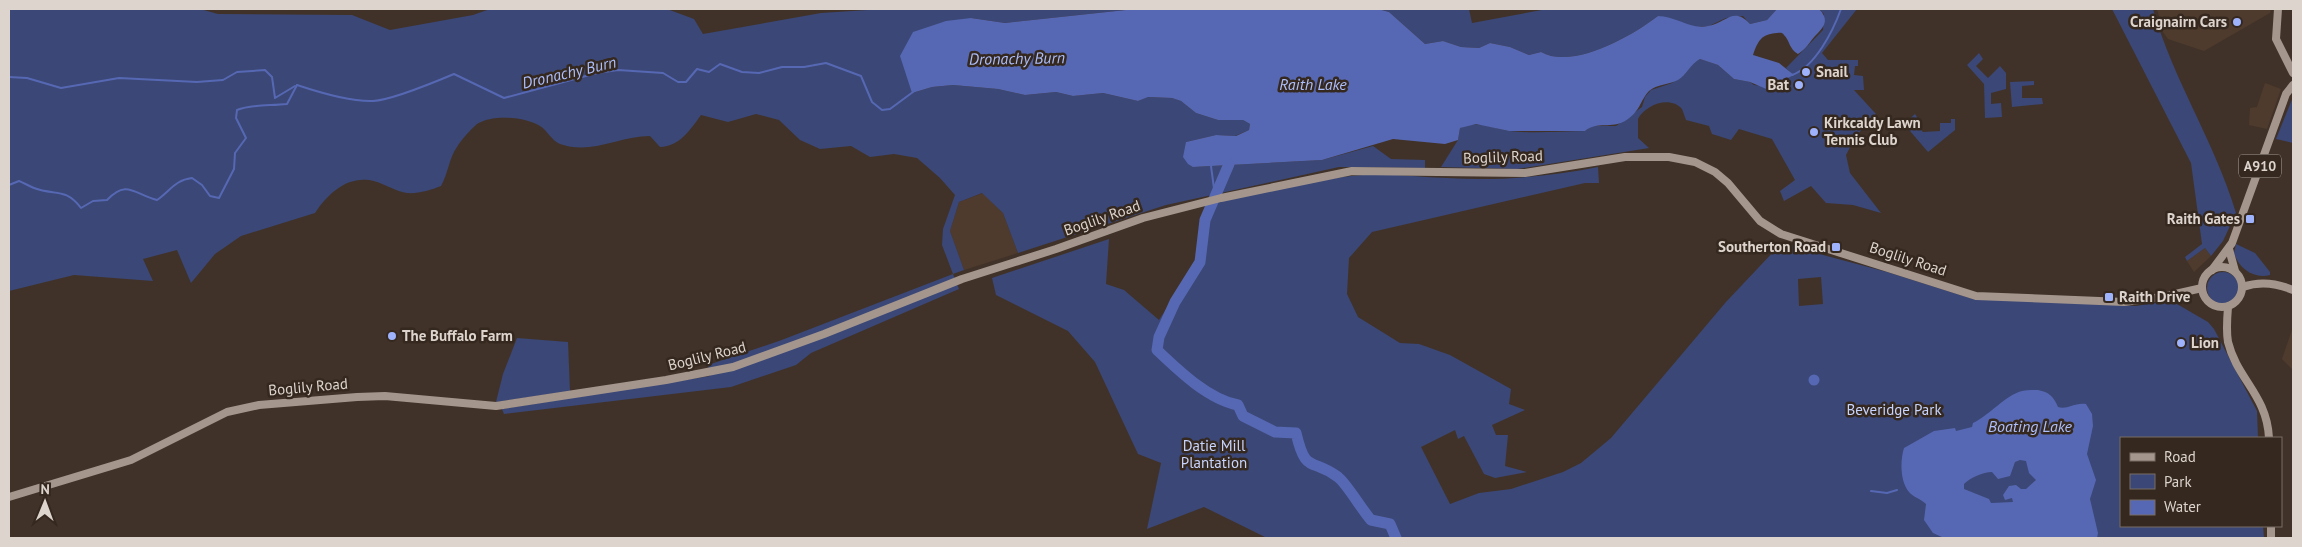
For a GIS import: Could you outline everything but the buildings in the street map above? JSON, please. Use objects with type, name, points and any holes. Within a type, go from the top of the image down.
[{"type":"main road","points":[[2278,9],[2276,39],[2293,73]]},
{"type":"main road","name":"A910","points":[[2202,288],[2204,277],[2229,249],[2286,94],[2293,85]]},
{"type":"main road","name":"Boglily Road","points":[[9,497],[131,460],[227,412],[242,408],[313,400],[385,396],[496,406],[666,380],[733,367],[962,280],[1143,218],[1221,198],[1352,171],[1525,173],[1625,157],[1652,156],[1695,162],[1715,172],[1728,183],[1760,221],[1781,234],[1969,294],[2124,302],[2162,298],[2202,288]]},
{"type":"main road","points":[[2202,288],[2205,298],[2212,305],[2228,307],[2240,298],[2243,287],[2241,279],[2235,271],[2229,249]]},
{"type":"main road","points":[[2212,270],[2223,267],[2235,271]]},
{"type":"main road","points":[[2243,287],[2252,284],[2270,283],[2293,290]]},
{"type":"main road","points":[[2228,307],[2226,323],[2231,352],[2264,407],[2269,437]]},
{"type":"shaded area","points":[[2157,9],[2271,9],[2270,13],[2204,51],[2168,39],[2163,32]]},
{"type":"shaded area","points":[[2265,83],[2281,89],[2267,129],[2249,125],[2250,108],[2257,107]]},
{"type":"shaded area","points":[[983,193],[1003,213],[1018,253],[964,270],[950,231],[959,202]]},
{"type":"shaded area","points":[[2205,248],[2211,256],[2194,272],[2187,261]]},
{"type":"shaded area","points":[[2293,327],[2293,370],[2282,359]]},
{"type":"green space","points":[[9,9],[200,9],[218,14],[352,15],[390,30],[473,15],[490,9],[667,9],[694,19],[703,34],[821,13],[883,9],[1135,9],[1005,23],[971,18],[912,93],[932,87],[953,85],[998,89],[1025,95],[1056,92],[1073,96],[1103,93],[1138,101],[1147,97],[1172,98],[1181,101],[1196,113],[1218,120],[1243,120],[1250,124],[1249,130],[1235,136],[1216,135],[1186,142],[1193,167],[1322,160],[1373,146],[1391,159],[1425,160],[1425,168],[1339,167],[1166,205],[1018,253],[1003,213],[982,193],[959,202],[950,231],[964,270],[953,274],[942,245],[943,229],[955,195],[940,178],[917,158],[894,154],[870,157],[851,146],[820,149],[800,140],[779,120],[756,114],[728,122],[701,115],[679,140],[673,144],[660,147],[650,136],[594,146],[572,147],[557,143],[543,128],[534,123],[526,120],[500,118],[477,124],[466,135],[454,151],[441,186],[416,193],[407,193],[369,180],[352,181],[331,194],[315,213],[241,236],[215,254],[191,283],[177,250],[143,259],[153,281],[74,275],[9,291]]},
{"type":"green space","points":[[1378,9],[1469,9],[1472,23],[1547,9],[1777,9],[1767,20],[1750,24],[1743,16],[1726,18],[1709,26],[1696,27],[1658,16],[1618,41],[1585,54],[1569,57],[1554,56],[1541,52],[1529,55],[1510,47],[1490,43],[1479,48],[1461,47],[1443,41],[1425,44],[1389,12]]},
{"type":"green space","points":[[1819,9],[1857,9],[1822,53],[1828,60],[1858,60],[1858,66],[1855,66],[1854,75],[1863,76],[1864,90],[1854,90],[1876,114],[1856,136],[1846,155],[1850,173],[1881,213],[1853,205],[1826,203],[1811,186],[1784,201],[1780,191],[1795,180],[1772,139],[1739,129],[1731,140],[1712,134],[1709,126],[1686,120],[1682,109],[1677,105],[1665,102],[1652,106],[1641,114],[1638,119],[1638,138],[1649,148],[1517,169],[1441,167],[1458,140],[1460,128],[1466,125],[1478,124],[1519,132],[1585,131],[1591,126],[1616,126],[1642,107],[1645,97],[1651,90],[1672,83],[1685,74],[1693,63],[1700,59],[1718,65],[1734,79],[1750,82],[1754,85],[1777,88],[1784,80],[1793,75],[1786,68],[1823,30],[1824,14]]},
{"type":"green space","points":[[2112,9],[2153,9],[2171,61],[2217,161],[2236,213],[2223,241],[2211,256],[2205,248],[2187,261],[2185,257],[2202,244],[2191,163]]},
{"type":"green space","points":[[1979,53],[1983,59],[1976,66],[1988,78],[2000,66],[2006,73],[2006,89],[1991,93],[1991,104],[2001,103],[2002,117],[1985,118],[1984,84],[1967,65]]},
{"type":"green space","points":[[2034,81],[2034,85],[2022,86],[2022,98],[2042,98],[2043,104],[2012,107],[2010,82]]},
{"type":"green space","points":[[2293,97],[2293,143],[2276,139]]},
{"type":"green space","points":[[1915,114],[1917,117],[1913,121],[1923,132],[1940,131],[1940,123],[1951,123],[1951,119],[1955,119],[1955,130],[1928,152],[1904,124]]},
{"type":"green space","points":[[1598,167],[1599,183],[1585,183],[1372,232],[1349,258],[1347,294],[1358,317],[1400,343],[1419,344],[1450,355],[1511,389],[1509,404],[1525,410],[1492,425],[1496,435],[1508,435],[1505,466],[1527,472],[1495,478],[1484,474],[1464,436],[1458,439],[1455,430],[1421,447],[1450,504],[1479,493],[1511,489],[1563,472],[1581,463],[1611,438],[1726,302],[1776,249],[1791,245],[1820,252],[1823,255],[1887,272],[1973,299],[2136,306],[2170,300],[2208,322],[2214,329],[2257,411],[2258,437],[2120,437],[2120,527],[2263,527],[2264,538],[1267,538],[1204,507],[1147,529],[1161,463],[1138,454],[1095,362],[1068,331],[996,295],[992,278],[1109,239],[1106,284],[1124,290],[1159,320],[1194,266],[1205,255],[1206,221],[1213,203],[1306,183],[1363,175],[1485,179],[1542,176]],"holes":[[[1821,277],[1823,304],[1799,306],[1798,279]]]},
{"type":"green space","points":[[2236,244],[2255,253],[2270,272],[2270,275],[2258,276],[2243,268],[2234,253]]},
{"type":"green space","points":[[2223,272],[2235,276],[2239,288],[2235,300],[2223,304],[2211,300],[2207,288],[2211,276]]},
{"type":"green space","points":[[953,274],[959,289],[811,353],[796,365],[731,387],[504,414],[502,409],[710,376],[708,365],[779,341]]},
{"type":"green space","points":[[517,338],[568,342],[570,391],[496,402],[503,374]]},
{"type":"water","name":"Raith Lake","points":[[1135,9],[1378,9],[1389,12],[1425,44],[1443,41],[1461,47],[1479,48],[1490,43],[1510,47],[1529,55],[1541,52],[1554,56],[1569,57],[1585,54],[1618,41],[1658,16],[1701,27],[1715,24],[1734,16],[1739,16],[1750,24],[1767,20],[1777,9],[1819,9],[1825,20],[1821,30],[1798,54],[1793,50],[1782,33],[1767,35],[1761,39],[1753,55],[1779,63],[1794,75],[1784,80],[1771,91],[1750,82],[1734,79],[1718,65],[1700,59],[1678,80],[1649,91],[1634,114],[1625,121],[1615,125],[1594,126],[1585,131],[1509,131],[1476,124],[1460,128],[1458,140],[1445,144],[1393,139],[1322,160],[1193,167],[1183,157],[1186,142],[1216,135],[1236,136],[1249,130],[1250,124],[1243,120],[1218,120],[1196,113],[1181,101],[1172,98],[1148,97],[1138,101],[1103,93],[1073,96],[1056,92],[1025,95],[998,89],[953,85],[932,87],[912,93],[900,56],[913,32],[946,21],[971,18],[1005,23]]},
{"type":"water","points":[[1814,374],[1820,380],[1814,386],[1808,380]]},
{"type":"water","name":"Boating Lake","points":[[2038,390],[2051,396],[2058,407],[2065,408],[2086,404],[2092,414],[2093,426],[2087,454],[2096,480],[2090,499],[2098,533],[2097,538],[1944,538],[1933,533],[1924,520],[1926,504],[1911,494],[1902,477],[1901,465],[1904,448],[1934,431],[1955,428],[1956,431],[1972,427],[1973,423],[2015,393]],"holes":[[[2020,460],[2026,461],[2029,473],[2036,480],[2026,489],[2021,489],[2016,485],[2009,486],[2003,495],[2005,500],[2012,498],[2013,502],[1991,503],[1989,499],[1964,489],[1964,484],[1985,473],[1992,472],[1998,479],[2010,476],[2015,462]]]},
{"type":"waterway","points":[[1792,75],[1800,71],[1816,56],[1828,37],[1841,9]]},
{"type":"waterway","name":"Dronachy Burn","points":[[297,85],[344,98],[373,101],[402,94],[454,74],[504,98],[597,73],[618,70],[663,73],[678,82],[686,82],[697,69],[709,72],[720,64],[742,72],[759,73],[782,67],[804,67],[826,63],[861,76],[872,102],[882,110],[890,109],[913,92]]},
{"type":"waterway","points":[[9,77],[27,78],[61,88],[119,78],[197,82],[223,80],[237,72],[265,70],[272,77],[275,98],[295,86]]},
{"type":"waterway","name":"Dronachy Burn","points":[[9,185],[19,181],[34,188],[59,193],[70,197],[81,208],[93,201],[107,200],[120,190],[126,189],[157,200],[177,183],[192,178],[202,185],[210,196],[219,198],[234,169],[235,153],[246,138],[236,118],[237,110],[255,106],[287,104],[297,85]]},
{"type":"waterway","points":[[1229,164],[1205,220],[1200,262],[1175,302],[1159,337],[1157,350],[1194,383],[1216,397],[1238,405],[1243,416],[1275,432],[1296,433],[1303,455],[1307,460],[1338,477],[1371,520],[1390,524],[1396,538]]},
{"type":"waterway","points":[[1211,166],[1215,196]]},
{"type":"waterway","points":[[1871,491],[1887,493],[1897,490]]},
{"type":"place","name":"Craignairn Cars","points":[[2237,22]]},
{"type":"place","name":"Snail","points":[[1806,72]]},
{"type":"place","name":"Bat","points":[[1799,85]]},
{"type":"place","name":"Kirkcaldy Lawn Tennis Club","points":[[1814,132]]},
{"type":"place","name":"Raith Gates","points":[[2250,219]]},
{"type":"place","name":"Southerton Road","points":[[1836,247]]},
{"type":"place","name":"Raith Drive","points":[[2109,297]]},
{"type":"place","name":"The Buffalo Farm","points":[[392,336]]},
{"type":"place","name":"Lion","points":[[2181,343]]},
{"type":"park label","name":"Beveridge Park","points":[[1894,410]]},
{"type":"park label","name":"Datie Mill Plantation","points":[[1214,454]]}]
